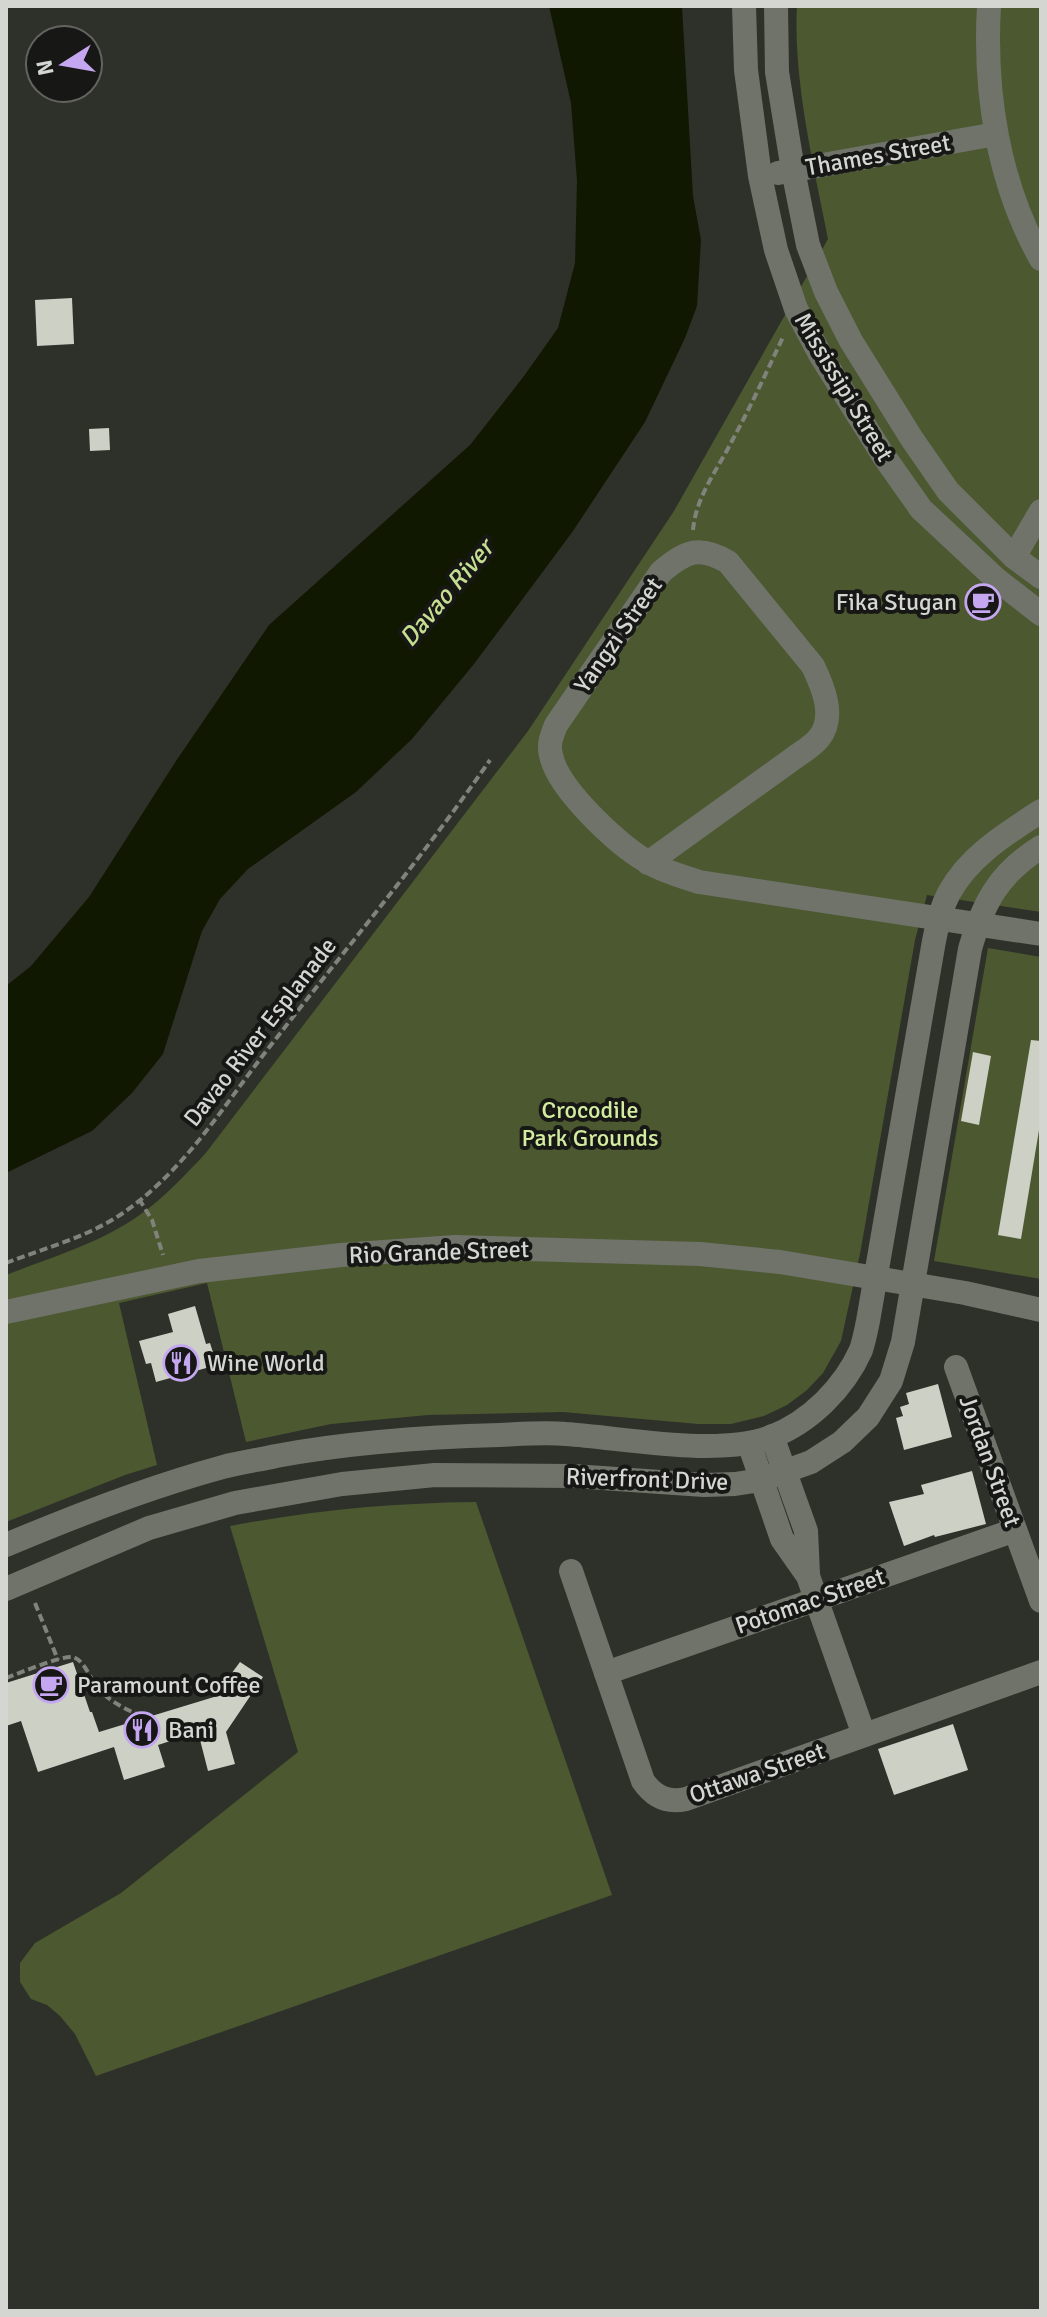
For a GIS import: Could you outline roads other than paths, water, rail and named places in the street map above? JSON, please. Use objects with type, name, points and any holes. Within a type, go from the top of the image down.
[{"type":"street","name":"Mississipi Street","points":[[744,6],[746,70],[760,176],[776,250],[796,309],[821,356],[921,509],[996,579],[1041,614]]},
{"type":"street","name":"Mississipi Street","points":[[776,6],[777,72],[793,170],[808,245],[826,292],[851,341],[948,491],[1014,557],[1041,577]]},
{"type":"street","points":[[989,6],[990,77],[996,134],[1009,186],[1029,238],[1041,259]]},
{"type":"street","name":"Thames Street","points":[[760,176],[996,134]]},
{"type":"street","points":[[1014,557],[1041,511]]},
{"type":"street","name":"Yangzi Street","points":[[648,863],[775,773],[818,740],[826,727],[827,711],[821,683],[813,666],[728,562],[712,552],[694,552],[676,559],[661,572],[556,725],[550,739],[553,764],[586,809],[608,833],[648,863],[699,882],[1041,934]]},
{"type":"street","name":"Riverfront Drive","points":[[6,1545],[132,1495],[226,1466],[334,1445],[429,1437],[562,1434],[698,1446],[749,1443],[798,1423],[840,1386],[861,1349],[939,917],[949,893],[974,860],[1041,811]]},
{"type":"street","name":"Riverfront Drive","points":[[16,1585],[149,1528],[235,1503],[342,1484],[435,1475],[573,1476],[704,1485],[735,1484],[785,1473],[811,1462],[842,1442],[868,1417],[891,1381],[903,1342],[977,923],[998,884],[1013,867],[1041,847]]},
{"type":"street","name":"Rio Grande Street","points":[[6,1312],[199,1271],[455,1247],[700,1254],[780,1262],[913,1284],[1041,1310]]},
{"type":"street","name":"Jordan Street","points":[[956,1367],[1041,1601]]},
{"type":"street","points":[[772,1436],[806,1531],[812,1588]]},
{"type":"street","points":[[749,1443],[782,1539],[812,1588],[864,1735]]},
{"type":"street","name":"Potomac Street","points":[[606,1673],[812,1588],[1015,1530]]},
{"type":"street","name":"Ottawa Street","points":[[571,1571],[643,1781],[653,1793],[668,1800],[686,1799],[1041,1672]]},
{"type":"water","name":"Davao River","points":[[549,6],[682,6],[693,196],[701,240],[697,306],[685,338],[645,422],[573,531],[474,664],[412,739],[356,792],[248,869],[220,899],[202,931],[163,1054],[132,1093],[92,1131],[6,1173],[6,986],[31,966],[89,897],[176,761],[269,625],[470,445],[558,328],[575,263],[577,181],[571,103]]},
{"type":"place","name":"Fika Stugan","points":[[983,602]]},
{"type":"place","name":"Wine World","points":[[181,1363]]},
{"type":"place","name":"Paramount Coffee","points":[[51,1685]]},
{"type":"place","name":"Bani","points":[[142,1730]]},
{"type":"park label","name":"Crocodile Park Grounds","points":[[590,1124]]}]
